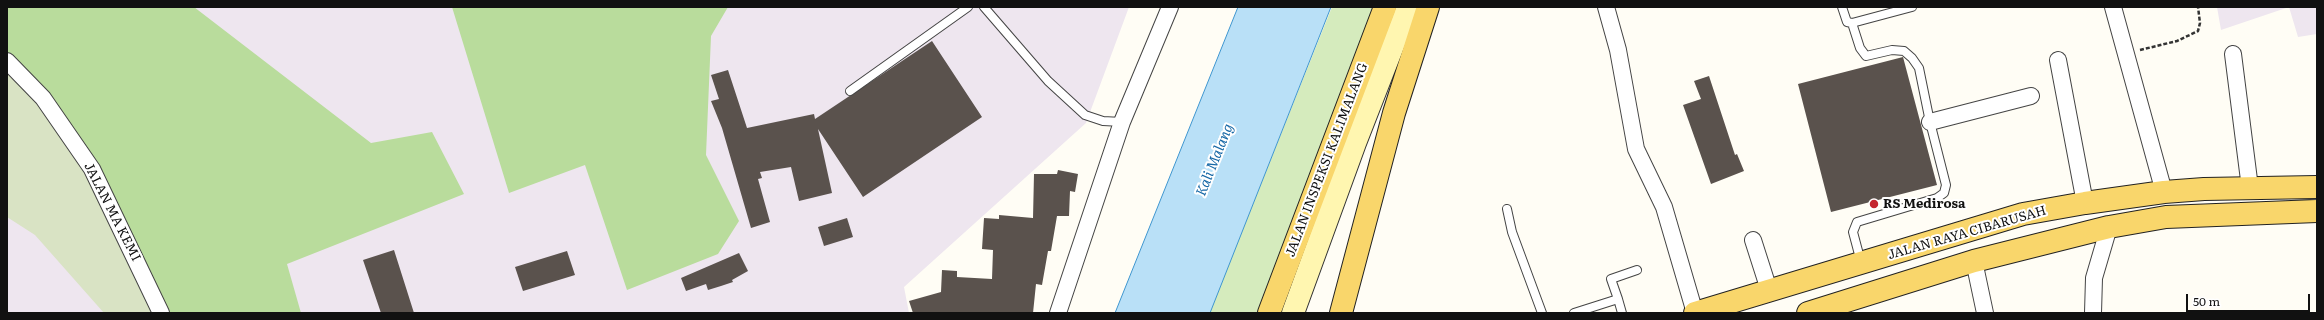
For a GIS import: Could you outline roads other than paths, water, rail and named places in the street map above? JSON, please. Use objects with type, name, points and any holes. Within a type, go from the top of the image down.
[{"type":"main road","name":"JALAN INSPEKSI KALIMALANG","points":[[1268,313],[1385,7]]},
{"type":"main road","points":[[1293,313],[1355,143],[1408,7]]},
{"type":"main road","points":[[1341,313],[1394,114],[1428,7]]},
{"type":"main road","name":"JALAN RAYA CIBARUSAH","points":[[1695,313],[2023,214],[2085,203],[2164,192],[2317,187]]},
{"type":"main road","points":[[1815,312],[1974,261],[2109,227],[2166,217],[2317,211]]},
{"type":"street","points":[[1058,313],[1122,122],[1170,7]]},
{"type":"street","points":[[1606,7],[1618,50],[1636,149],[1664,207],[1695,313]]},
{"type":"street","points":[[2113,7],[2164,192]]},
{"type":"street","points":[[2233,54],[2250,188]]},
{"type":"street","points":[[2058,60],[2085,203]]},
{"type":"street","name":"JALAN MA KEMI","points":[[7,61],[43,98],[92,169],[160,313]]},
{"type":"street","points":[[1930,122],[2031,96]]},
{"type":"street","points":[[2093,313],[2094,278],[2109,227]]},
{"type":"street","points":[[1753,240],[1769,290]]},
{"type":"street","points":[[1974,261],[1985,313]]},
{"type":"lane","points":[[850,91],[968,7]]},
{"type":"lane","points":[[984,7],[1048,81],[1085,116],[1103,121],[1122,122]]},
{"type":"lane","points":[[1842,7],[1847,22],[1852,23],[1912,7]]},
{"type":"lane","points":[[1852,23],[1860,48],[1866,56],[1892,50],[1904,51],[1912,58],[1919,68],[1930,122],[1945,176],[1946,185],[1944,193],[1937,198],[1857,222],[1853,232],[1861,263]]},
{"type":"lane","points":[[1507,209],[1512,232],[1542,313]]},
{"type":"lane","points":[[1622,313],[1611,279],[1637,270]]},
{"type":"lane","points":[[1574,313],[1618,299]]},
{"type":"water","name":"Kali Malang","points":[[1238,7],[1331,7],[1210,313],[1115,313]]},
{"type":"place","name":"RS Medirosa","points":[[1874,204]]}]
